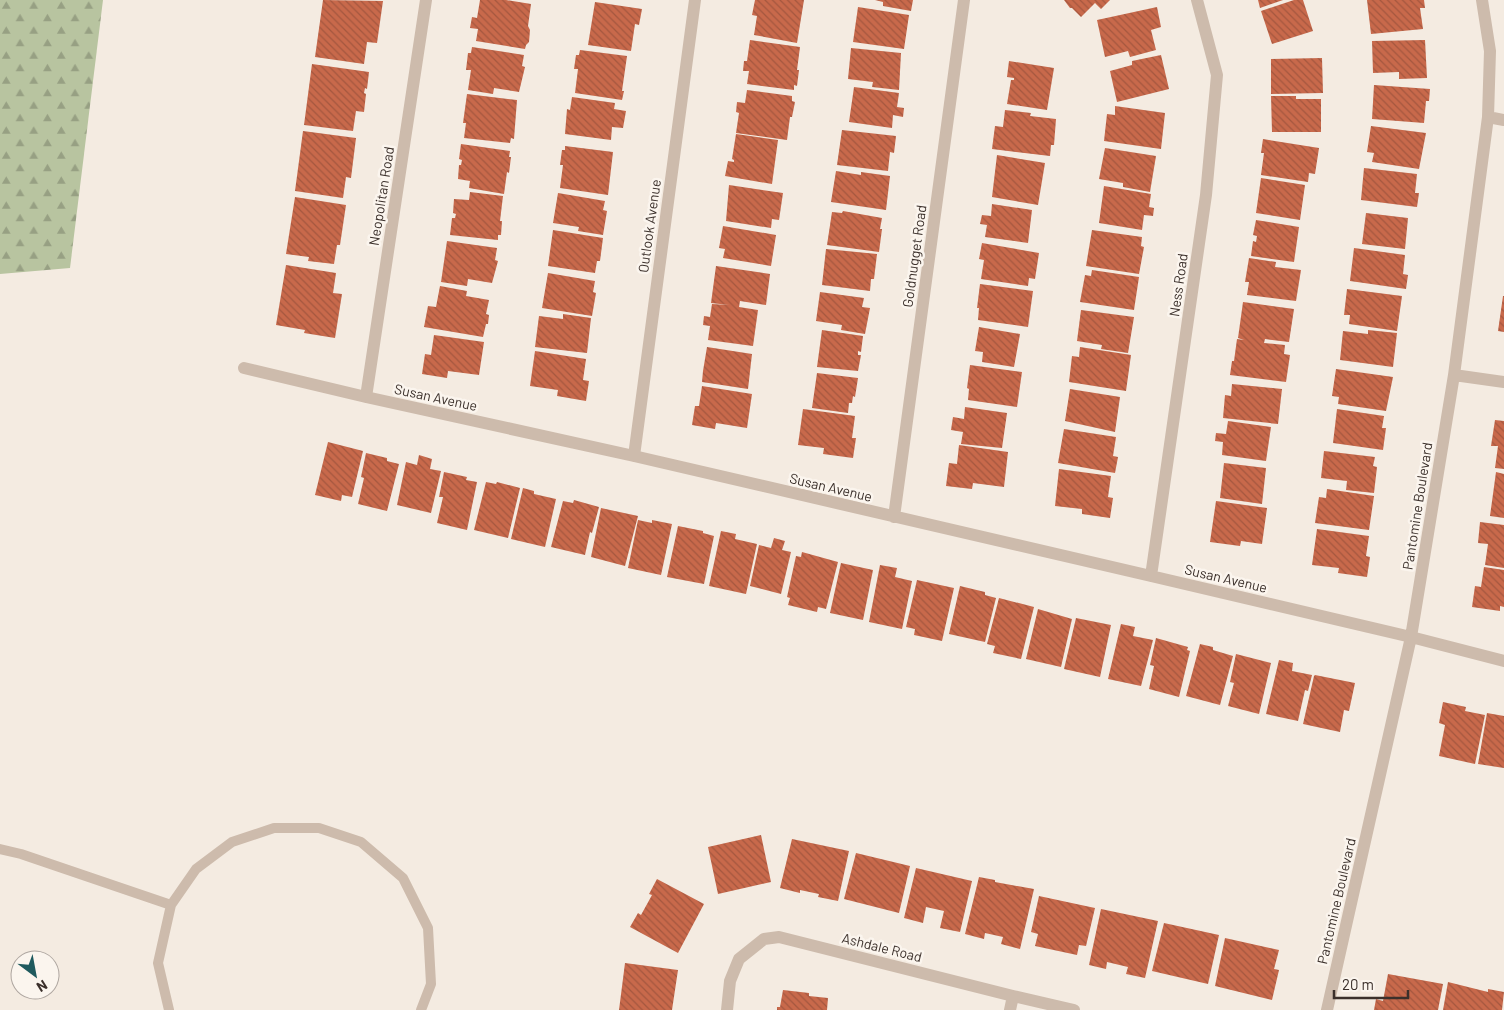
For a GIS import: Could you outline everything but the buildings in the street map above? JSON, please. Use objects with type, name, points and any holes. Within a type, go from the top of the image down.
[{"type":"street","name":"Neopolitan Road","points":[[366,397],[426,0]]},
{"type":"street","name":"Outlook Avenue","points":[[634,456],[695,0]]},
{"type":"street","name":"Goldnugget Road","points":[[894,517],[964,0]]},
{"type":"street","name":"Ness Road","points":[[1151,576],[1206,195],[1217,76],[1197,0]]},
{"type":"street","name":"Pantomine Boulevard","points":[[1327,1010],[1411,636],[1454,375],[1488,118],[1490,51],[1482,0]]},
{"type":"street","points":[[1488,118],[1504,120]]},
{"type":"street","name":"Susan Avenue","points":[[244,368],[634,456],[1411,636],[1504,661]]},
{"type":"street","points":[[1454,375],[1504,382]]},
{"type":"street","name":"Ashdale Road","points":[[727,1010],[730,981],[739,958],[764,940],[779,937],[1074,1010]]},
{"type":"street","points":[[1010,1010],[1013,996]]},
{"type":"lane","points":[[169,1010],[158,963],[171,905],[196,869],[232,842],[274,828],[319,828],[361,842],[403,878],[428,928],[431,984],[421,1010]]},
{"type":"lane","points":[[0,849],[21,854],[171,905]]},
{"type":"green space","points":[[0,0],[103,0],[70,268],[0,274]]}]
